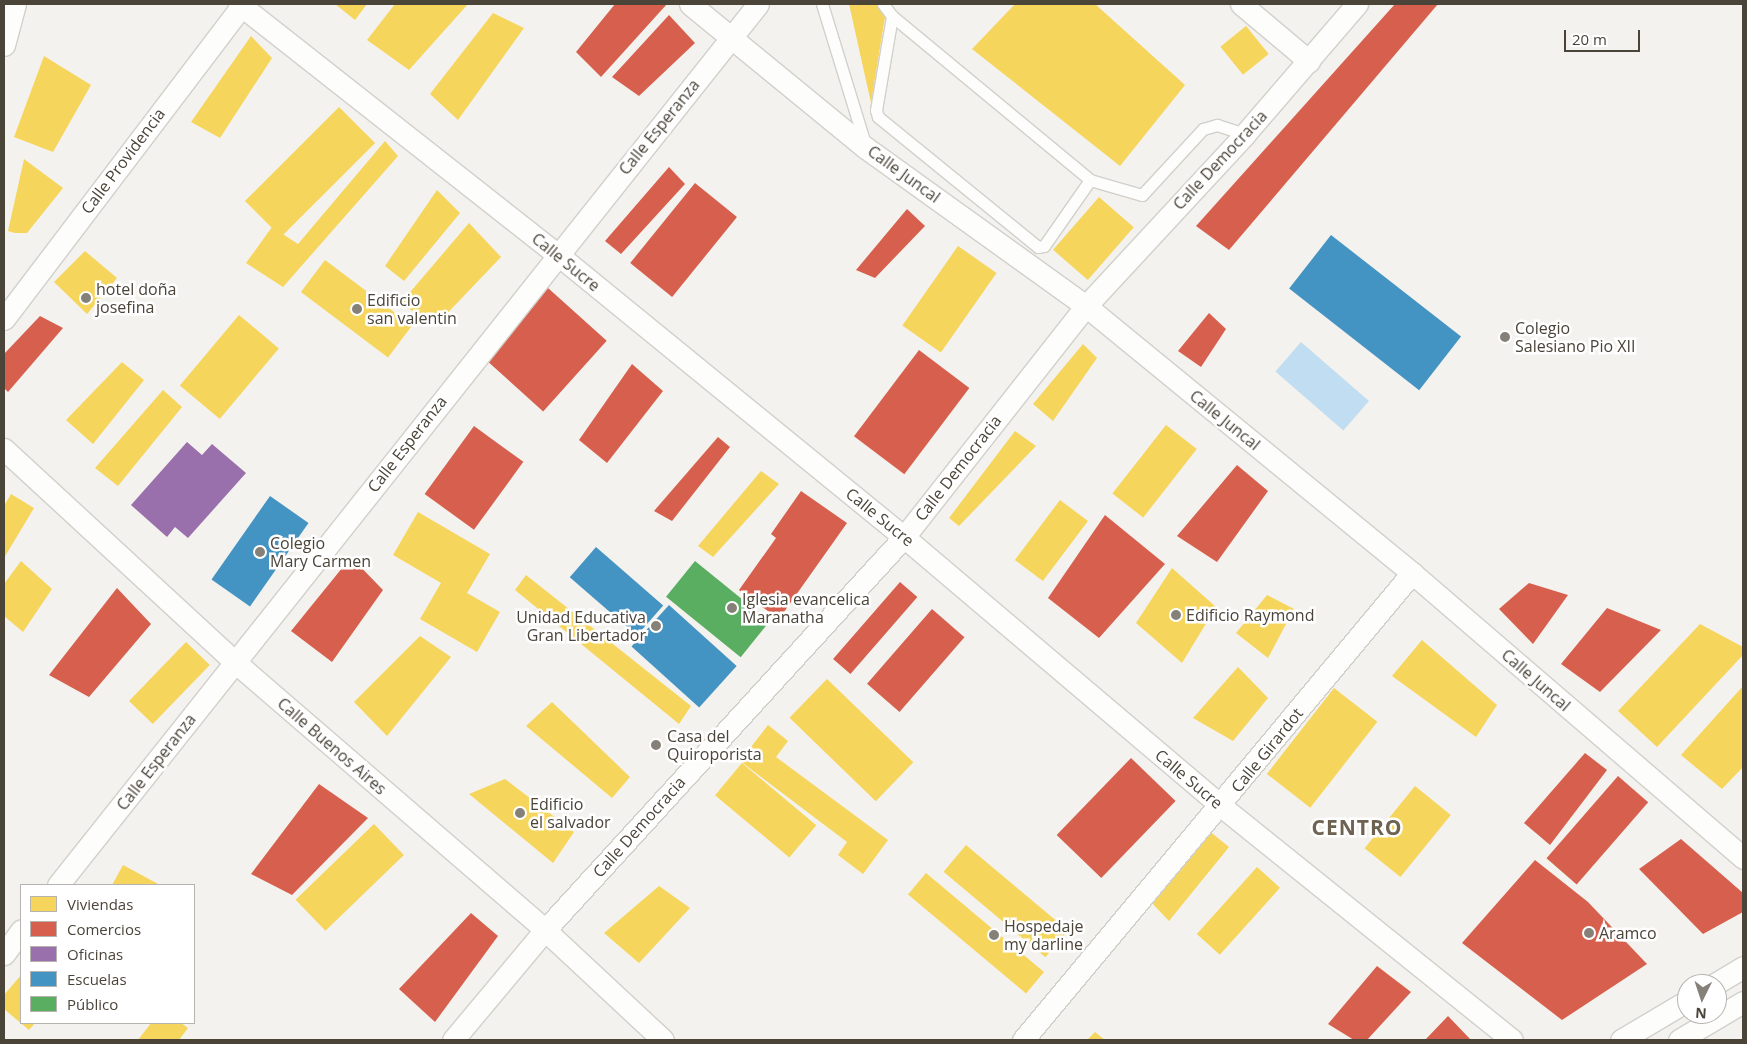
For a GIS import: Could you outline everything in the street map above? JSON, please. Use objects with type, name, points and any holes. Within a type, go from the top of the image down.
[{"type":"street","points":[[4,45],[15,4]]},
{"type":"street","name":"Calle Sucre","points":[[241,4],[557,254],[904,537],[1221,806],[1512,1040]]},
{"type":"street","name":"Calle Providencia","points":[[4,318],[241,4]]},
{"type":"street","name":"Calle Juncal","points":[[690,4],[866,148],[1086,306],[1412,573],[1743,858]]},
{"type":"street","name":"Calle Esperanza","points":[[59,884],[557,254],[758,4]]},
{"type":"street","points":[[1241,4],[1310,61]]},
{"type":"street","name":"Calle Democracia","points":[[453,1040],[545,930],[904,537],[1086,306],[1245,134],[1310,61],[1357,4]]},
{"type":"street","name":"Calle Buenos Aires","points":[[4,449],[235,662],[545,930],[663,1040]]},
{"type":"street","name":"Calle Girardot","points":[[1023,1040],[1221,806],[1412,573]]},
{"type":"street","points":[[4,954],[20,933]]},
{"type":"street","points":[[1727,977],[1743,967]]},
{"type":"street","points":[[1679,1040],[1743,1002]]},
{"type":"street","points":[[1621,1040],[1677,1007]]},
{"type":"lane","points":[[822,4],[866,148]]},
{"type":"lane","points":[[884,4],[892,16],[1090,180],[1142,195],[1203,130],[1217,125],[1245,134]]},
{"type":"lane","points":[[892,16],[878,117],[1038,247],[1044,246],[1090,180]]},
{"type":"water","points":[[1301,342],[1369,401],[1343,430],[1275,371]]},
{"type":"building: Viviendas","points":[[335,4],[367,4],[355,20]]},
{"type":"building: Viviendas","points":[[395,4],[468,4],[409,70],[367,40]]},
{"type":"building: Viviendas","points":[[849,4],[879,4],[886,11],[871,103]]},
{"type":"building: Viviendas","points":[[1015,4],[1095,4],[1185,85],[1120,166],[972,49]]},
{"type":"building: Viviendas","points":[[493,13],[524,28],[458,120],[430,94]]},
{"type":"building: Viviendas","points":[[1246,26],[1269,54],[1243,75],[1220,47]]},
{"type":"building: Viviendas","points":[[251,36],[272,58],[220,138],[191,122]]},
{"type":"building: Viviendas","points":[[44,56],[91,85],[53,152],[14,137]]},
{"type":"building: Viviendas","points":[[339,107],[375,143],[281,237],[245,201]]},
{"type":"building: Viviendas","points":[[385,141],[398,156],[283,287],[246,263],[272,227],[298,244]]},
{"type":"building: Viviendas","points":[[24,159],[63,188],[27,233],[15,233],[8,231]]},
{"type":"building: Viviendas","points":[[437,190],[460,213],[404,281],[385,266]]},
{"type":"building: Viviendas","points":[[1099,197],[1134,227],[1088,280],[1053,250]]},
{"type":"building: Viviendas","points":[[469,223],[501,257],[437,324],[400,304]]},
{"type":"building: Viviendas","points":[[958,246],[997,273],[941,352],[902,325]]},
{"type":"building: Viviendas","name":"hotel doña josefina","points":[[85,251],[117,278],[87,314],[54,282]]},
{"type":"building: Viviendas","name":"Edificio san valentin","points":[[325,260],[412,326],[388,358],[301,292]]},
{"type":"building: Viviendas","points":[[239,315],[279,348],[220,419],[180,385]]},
{"type":"building: Viviendas","points":[[1083,344],[1097,358],[1053,421],[1033,404]]},
{"type":"building: Viviendas","points":[[122,362],[144,380],[93,444],[66,420]]},
{"type":"building: Viviendas","points":[[163,390],[182,407],[118,486],[95,468]]},
{"type":"building: Viviendas","points":[[1166,425],[1197,449],[1143,518],[1112,494]]},
{"type":"building: Viviendas","points":[[1015,431],[1036,446],[959,526],[949,518]]},
{"type":"building: Viviendas","points":[[761,471],[779,484],[713,557],[698,546]]},
{"type":"building: Viviendas","points":[[11,494],[34,508],[4,558],[4,506]]},
{"type":"building: Viviendas","points":[[1060,500],[1088,521],[1043,581],[1015,560]]},
{"type":"building: Viviendas","points":[[418,512],[490,554],[467,593],[500,612],[477,652],[420,619],[441,583],[393,555]]},
{"type":"building: Viviendas","points":[[21,561],[52,589],[23,632],[4,616],[4,584]]},
{"type":"building: Viviendas","name":"Edificio Raymond","points":[[1172,568],[1216,607],[1182,663],[1136,623]]},
{"type":"building: Viviendas","points":[[526,575],[691,706],[679,724],[515,590]]},
{"type":"building: Viviendas","points":[[1267,595],[1294,609],[1268,658],[1236,633]]},
{"type":"building: Viviendas","points":[[1700,624],[1743,647],[1743,655],[1657,747],[1618,711]]},
{"type":"building: Viviendas","points":[[420,636],[451,657],[387,736],[354,702]]},
{"type":"building: Viviendas","points":[[1422,640],[1497,705],[1476,737],[1392,676]]},
{"type":"building: Viviendas","points":[[186,642],[210,665],[153,724],[129,701]]},
{"type":"building: Viviendas","points":[[1238,667],[1268,698],[1233,741],[1193,718]]},
{"type":"building: Viviendas","points":[[827,679],[913,762],[876,801],[789,718]]},
{"type":"building: Viviendas","points":[[1743,686],[1743,767],[1722,789],[1681,755]]},
{"type":"building: Viviendas","points":[[1334,688],[1377,722],[1310,808],[1267,774]]},
{"type":"building: Viviendas","points":[[552,702],[630,777],[612,798],[526,726]]},
{"type":"building: Viviendas","points":[[768,725],[788,741],[776,757],[888,840],[863,874],[838,855],[847,842],[740,761]]},
{"type":"building: Viviendas","points":[[742,763],[816,825],[789,858],[715,795]]},
{"type":"building: Viviendas","name":"Edificio el salvador","points":[[505,779],[574,832],[553,863],[469,794]]},
{"type":"building: Viviendas","points":[[1415,786],[1451,815],[1400,877],[1365,848]]},
{"type":"building: Viviendas","points":[[374,824],[404,855],[325,931],[296,900]]},
{"type":"building: Viviendas","points":[[1208,830],[1229,847],[1169,921],[1150,901],[1181,868]]},
{"type":"building: Viviendas","points":[[966,845],[1068,930],[1045,957],[944,872]]},
{"type":"building: Viviendas","points":[[123,865],[158,884],[113,884]]},
{"type":"building: Viviendas","points":[[1257,867],[1280,888],[1220,955],[1197,934]]},
{"type":"building: Viviendas","points":[[926,873],[1044,972],[1026,993],[908,894]]},
{"type":"building: Viviendas","points":[[659,886],[690,908],[639,963],[604,933]]},
{"type":"building: Viviendas","points":[[20,976],[20,1022],[4,1009],[4,995]]},
{"type":"building: Viviendas","points":[[22,1024],[34,1024],[29,1030]]},
{"type":"building: Viviendas","points":[[150,1024],[182,1024],[188,1028],[179,1040],[138,1040]]},
{"type":"building: Viviendas","points":[[1095,1032],[1105,1040],[1087,1040]]},
{"type":"building: Comercios","points":[[615,4],[667,4],[601,77],[576,52]]},
{"type":"building: Comercios","points":[[1395,4],[1438,4],[1229,250],[1196,226]]},
{"type":"building: Comercios","points":[[669,15],[695,43],[639,96],[612,77]]},
{"type":"building: Comercios","points":[[669,167],[685,184],[621,254],[605,241]]},
{"type":"building: Comercios","points":[[695,183],[737,217],[672,297],[630,263]]},
{"type":"building: Comercios","points":[[907,209],[925,226],[875,278],[856,270]]},
{"type":"building: Comercios","points":[[548,288],[607,341],[543,411],[484,359]]},
{"type":"building: Comercios","points":[[1209,313],[1226,329],[1201,367],[1178,351]]},
{"type":"building: Comercios","points":[[40,316],[63,328],[8,392],[4,388],[4,354]]},
{"type":"building: Comercios","points":[[919,350],[969,388],[904,474],[854,436]]},
{"type":"building: Comercios","points":[[632,364],[663,391],[607,463],[579,440]]},
{"type":"building: Comercios","points":[[474,426],[523,462],[474,530],[425,494]]},
{"type":"building: Comercios","points":[[718,437],[730,447],[672,521],[654,511]]},
{"type":"building: Comercios","points":[[1237,465],[1268,491],[1217,562],[1177,536]]},
{"type":"building: Comercios","points":[[801,491],[847,523],[779,619],[739,590],[776,538],[771,534]]},
{"type":"building: Comercios","points":[[1105,515],[1165,564],[1099,638],[1048,598]]},
{"type":"building: Comercios","points":[[351,557],[383,590],[332,662],[291,631]]},
{"type":"building: Comercios","points":[[900,582],[917,597],[850,674],[833,659]]},
{"type":"building: Comercios","points":[[1529,583],[1568,595],[1533,644],[1499,609]]},
{"type":"building: Comercios","points":[[117,588],[151,624],[89,697],[49,675]]},
{"type":"building: Comercios","points":[[1607,608],[1661,630],[1600,692],[1561,664]]},
{"type":"building: Comercios","points":[[932,609],[964,637],[900,712],[867,684]]},
{"type":"building: Comercios","points":[[1585,753],[1607,770],[1550,845],[1524,823]]},
{"type":"building: Comercios","points":[[1131,758],[1176,801],[1101,878],[1057,835]]},
{"type":"building: Comercios","points":[[1618,776],[1648,802],[1577,885],[1546,858]]},
{"type":"building: Comercios","points":[[319,784],[368,818],[292,895],[251,874]]},
{"type":"building: Comercios","points":[[1681,839],[1743,893],[1743,912],[1703,934],[1639,869]]},
{"type":"building: Comercios","points":[[1535,860],[1588,902],[1647,964],[1562,1020],[1462,943]]},
{"type":"building: Comercios","points":[[471,913],[498,936],[435,1022],[399,989]]},
{"type":"building: Comercios","points":[[1377,966],[1411,992],[1367,1040],[1354,1040],[1328,1024]]},
{"type":"building: Comercios","points":[[1448,1016],[1471,1040],[1425,1040]]},
{"type":"building: Oficinas","points":[[187,442],[202,455],[212,444],[246,473],[188,538],[175,527],[167,537],[131,505]]},
{"type":"building: Escuelas","points":[[1331,235],[1461,337],[1419,390],[1289,289]]},
{"type":"building: Escuelas","name":"Colegio Mary Carmen","points":[[270,496],[309,523],[250,607],[211,580]]},
{"type":"building: Escuelas","points":[[596,547],[663,605],[637,636],[570,577]]},
{"type":"building: Escuelas","points":[[669,605],[737,666],[699,708],[632,647]]},
{"type":"building: Público","points":[[695,561],[770,621],[741,657],[666,597]]},
{"type":"place","name":"hotel doña josefina","points":[[86,298]]},
{"type":"place","name":"Edificio san valentin","points":[[357,309]]},
{"type":"place","name":"Colegio Salesiano Pio XII","points":[[1505,337]]},
{"type":"place","name":"Colegio Mary Carmen","points":[[260,552]]},
{"type":"place","name":"Iglesia evancelica Maranatha","points":[[732,608]]},
{"type":"place","name":"Edificio Raymond","points":[[1176,615]]},
{"type":"place","name":"Unidad Educativa Gran Libertador","points":[[656,626]]},
{"type":"place","name":"Casa del Quiroporista","points":[[656,745]]},
{"type":"place","name":"Edificio el salvador","points":[[520,813]]},
{"type":"place","name":"Aramco","points":[[1589,933]]},
{"type":"place","name":"Hospedaje my darline","points":[[994,935]]},
{"type":"district","name":"CENTRO","points":[[1357,827]]}]
